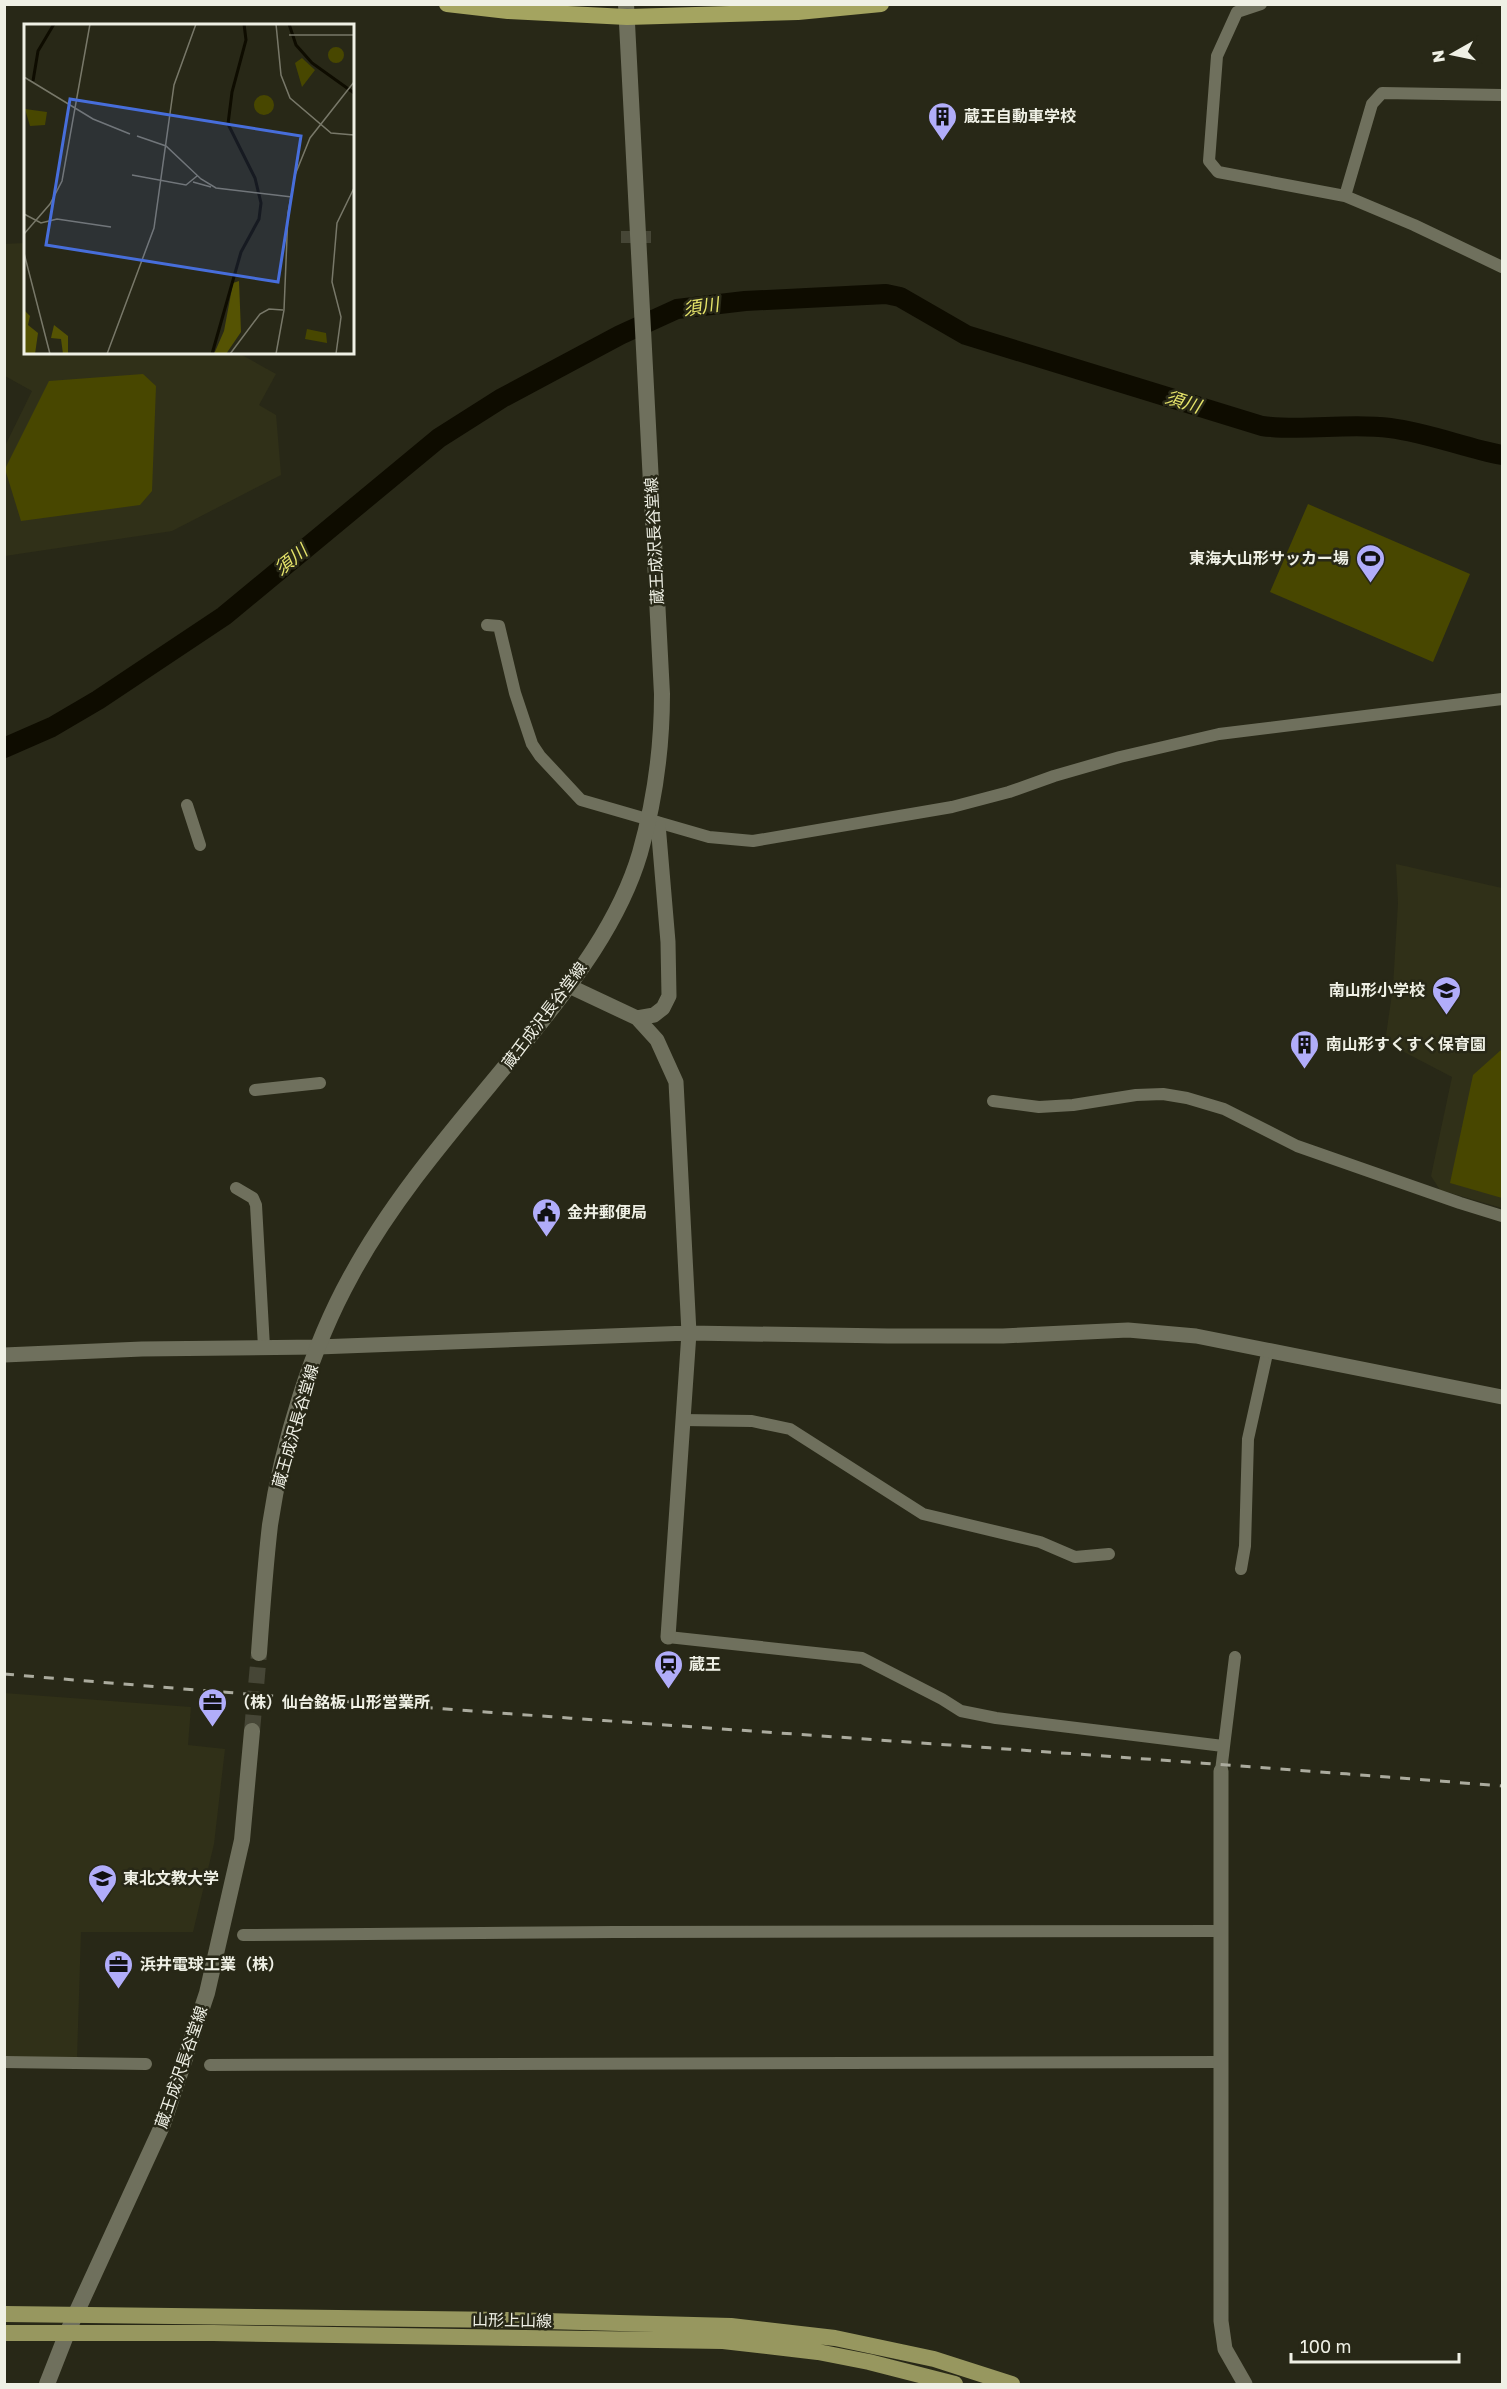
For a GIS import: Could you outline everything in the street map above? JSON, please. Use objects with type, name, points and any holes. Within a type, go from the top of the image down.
[{"type":"highway","points":[[447,4],[508,11],[798,12],[881,4]]},
{"type":"main road","name":"蔵王成沢長谷堂線","points":[[259,1653],[270,1526],[286,1445],[318,1347],[351,1276],[399,1200],[569,986],[617,907],[653,821],[662,724],[662,694],[626,11]]},
{"type":"main road","name":"蔵王成沢長谷堂線","points":[[47,2385],[67,2334],[163,2124],[207,1993],[242,1840],[252,1731]]},
{"type":"main road","name":"山形上山線","points":[[4,2314],[508,2320],[741,2327],[782,2330],[857,2342],[933,2359],[1012,2385]]},
{"type":"main road","name":"山形上山線","points":[[4,2333],[213,2333],[723,2341],[818,2352],[869,2362],[955,2385]]},
{"type":"street","points":[[1260,4],[1237,12],[1222,40],[1217,56],[1209,161],[1218,172],[1345,196],[1414,225],[1503,267]]},
{"type":"street","points":[[1345,196],[1372,104],[1382,93],[1503,95]]},
{"type":"street","points":[[487,624],[499,626],[515,693],[532,744],[540,756],[581,800],[709,837],[753,841],[952,807],[1009,792],[1120,757],[1219,734],[1503,699]]},
{"type":"street","points":[[187,805],[200,845]]},
{"type":"street","points":[[637,1018],[654,1015],[663,1008],[669,996],[668,942],[653,821]]},
{"type":"street","points":[[569,986],[637,1018],[657,1040],[676,1082],[689,1333],[668,1637],[862,1658],[961,1711],[996,1719],[1223,1746]]},
{"type":"street","points":[[255,1090],[320,1083]]},
{"type":"street","points":[[993,1101],[1039,1107],[1073,1105],[1136,1095],[1163,1094],[1187,1098],[1224,1109],[1298,1146],[1503,1216]]},
{"type":"street","points":[[236,1188],[253,1198],[256,1205],[264,1347]]},
{"type":"street","points":[[4,1355],[142,1349],[318,1347],[689,1333],[993,1336],[1128,1330],[1196,1336],[1503,1397]]},
{"type":"street","points":[[1241,1569],[1245,1546],[1248,1439],[1268,1349]]},
{"type":"street","points":[[683,1420],[752,1422],[790,1429],[923,1514],[1040,1542],[1076,1557],[1109,1554]]},
{"type":"street","points":[[1235,1657],[1221,1771],[1221,2321],[1225,2349],[1245,2385]]},
{"type":"street","points":[[243,1935],[1222,1931]]},
{"type":"street","points":[[4,2062],[146,2064]]},
{"type":"street","points":[[210,2065],[1222,2062]]},
{"type":"shaded area","points":[[24,243],[24,354],[242,354],[276,374],[259,405],[276,415],[281,475],[172,531],[5,556],[4,448],[32,391],[5,376],[5,244]]},
{"type":"shaded area","points":[[143,374],[156,386],[152,491],[140,505],[21,521],[5,469],[49,381]]},
{"type":"shaded area","name":"東海大山形サッカー場","points":[[1308,504],[1470,574],[1433,662],[1270,592]]},
{"type":"shaded area","name":"南山形小学校","points":[[1396,864],[1502,888],[1502,1208],[1440,1190],[1431,1176],[1452,1077],[1385,1042],[1393,987],[1398,903]]},
{"type":"shaded area","points":[[1502,1041],[1502,1198],[1450,1183],[1473,1075],[1501,1050]]},
{"type":"shaded area","name":"東北文教大学","points":[[4,1693],[191,1707],[188,1745],[225,1749],[214,1844],[193,1932],[81,1932],[77,2059],[5,2058]]},
{"type":"waterway","name":"須川","points":[[4,748],[52,727],[98,700],[224,616],[439,438],[502,398],[620,335],[677,309],[745,301],[886,294],[900,297],[966,335],[1262,426],[1278,428],[1374,426],[1419,433],[1502,455]]},
{"type":"tunnel","points":[[621,237],[657,237]]},
{"type":"tunnel","points":[[252,1731],[259,1653]]},
{"type":"railway","points":[[4,1674],[378,1704],[1502,1786]]},
{"type":"place","name":"蔵王自動車学校","points":[[943,142]]},
{"type":"place","name":"東海大山形サッカー場","points":[[1370,584]]},
{"type":"place","name":"南山形小学校","points":[[1446,1016]]},
{"type":"place","name":"南山形すくすく保育園","points":[[1305,1070]]},
{"type":"place","name":"金井郵便局","points":[[546,1238]]},
{"type":"place","name":"蔵王","points":[[668,1690]]},
{"type":"place","name":"（株）仙台銘板 山形営業所","points":[[213,1728]]},
{"type":"place","name":"東北文教大学","points":[[102,1904]]},
{"type":"place","name":"浜井電球工業（株）","points":[[119,1990]]}]
